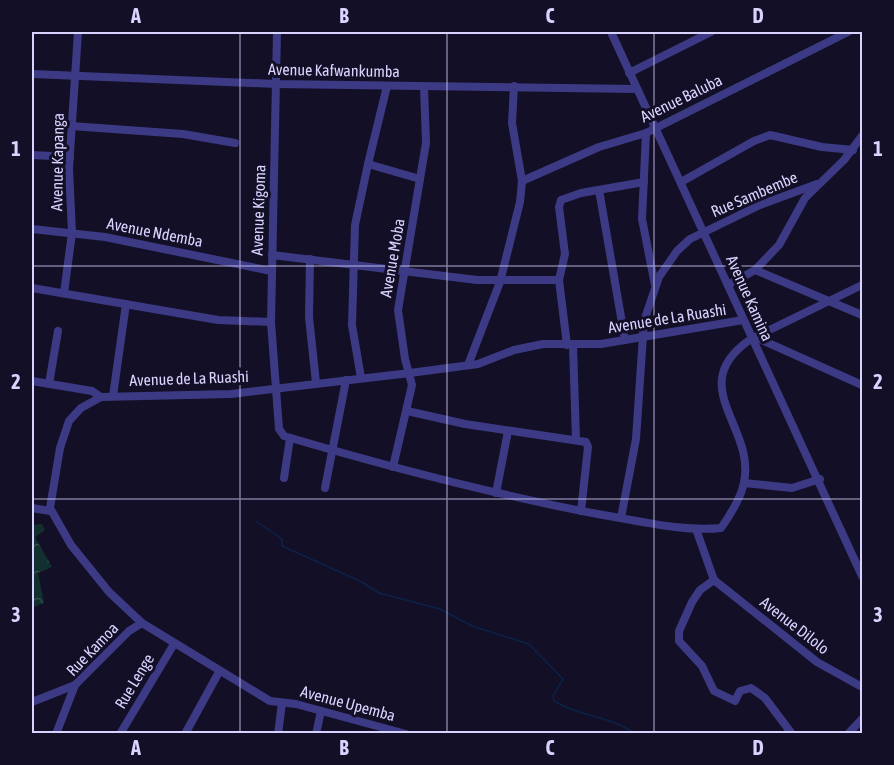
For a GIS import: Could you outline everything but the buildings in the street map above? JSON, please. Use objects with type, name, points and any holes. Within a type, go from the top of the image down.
[{"type":"street","name":"Avenue Kapanga","points":[[64,292],[72,233],[70,157],[78,32]]},
{"type":"street","name":"Avenue Kigoma","points":[[277,32],[271,322],[274,390],[279,431],[290,438]]},
{"type":"street","name":"Avenue Kamina","points":[[611,32],[743,320],[820,479],[862,576]]},
{"type":"street","points":[[629,73],[711,32]]},
{"type":"street","name":"Avenue Baluba","points":[[522,181],[599,147],[646,134],[848,32]]},
{"type":"street","name":"Avenue Kafwankumba","points":[[32,74],[276,84],[637,89]]},
{"type":"street","points":[[361,378],[352,325],[355,225],[387,86]]},
{"type":"street","points":[[468,365],[500,282],[516,222],[522,181],[512,123],[514,86]]},
{"type":"street","name":"Avenue Moba","points":[[393,467],[412,385],[405,359],[399,310],[403,272],[426,143],[424,87]]},
{"type":"street","points":[[71,126],[183,134],[236,143]]},
{"type":"street","points":[[621,518],[634,451],[644,321],[655,286],[642,219],[646,134]]},
{"type":"street","points":[[681,182],[754,141],[770,135],[822,147],[853,150]]},
{"type":"street","points":[[728,285],[755,270],[779,245],[799,206],[817,184],[853,150],[862,136]]},
{"type":"street","points":[[32,155],[70,157]]},
{"type":"street","points":[[368,164],[420,178]]},
{"type":"street","points":[[576,440],[570,345],[559,280],[565,254],[559,207],[561,200],[644,182]]},
{"type":"street","name":"Rue Sambembe","points":[[655,286],[677,251],[704,232],[760,205],[817,184]]},
{"type":"street","points":[[599,190],[625,340]]},
{"type":"street","name":"Avenue Ndemba","points":[[32,230],[72,233],[271,271]]},
{"type":"street","points":[[272,255],[500,282],[559,280]]},
{"type":"street","points":[[310,260],[309,317],[316,383]]},
{"type":"street","points":[[755,270],[862,315]]},
{"type":"street","points":[[284,478],[290,438],[496,493],[581,511],[696,529],[721,528],[744,483],[744,463],[723,398],[722,379],[731,356],[753,338],[862,285]]},
{"type":"street","points":[[32,288],[218,320],[271,322]]},
{"type":"street","points":[[113,396],[126,304]]},
{"type":"street","name":"Avenue de La Ruashi","points":[[50,511],[60,448],[69,421],[81,408],[101,397],[231,394],[274,390],[468,365],[522,348],[625,340],[743,320]]},
{"type":"street","points":[[49,384],[58,331]]},
{"type":"street","points":[[753,338],[862,385]]},
{"type":"street","points":[[325,488],[346,380]]},
{"type":"street","points":[[32,381],[92,391],[101,397]]},
{"type":"street","points":[[407,411],[576,440],[588,445],[581,511]]},
{"type":"street","points":[[496,493],[508,430]]},
{"type":"street","points":[[744,483],[792,488],[820,479]]},
{"type":"street","points":[[32,508],[50,511],[71,545],[109,592],[142,623],[219,672],[270,701],[282,703],[278,734]]},
{"type":"street","points":[[696,529],[714,580],[700,590],[692,602],[679,632],[681,644],[702,666],[714,691],[735,701],[740,691],[752,688],[765,698],[792,734]]},
{"type":"street","name":"Avenue Dilolo","points":[[714,580],[812,658],[862,687]]},
{"type":"street","name":"Rue Kamoa","points":[[56,734],[75,685],[113,645],[142,623]]},
{"type":"street","name":"Rue Lenge","points":[[120,734],[174,644]]},
{"type":"street","points":[[185,734],[219,672]]},
{"type":"street","points":[[32,702],[75,685]]},
{"type":"street","name":"Avenue Upemba","points":[[282,703],[296,704],[406,734]]},
{"type":"street","points":[[316,734],[321,711]]},
{"type":"street","points":[[848,734],[862,719]]},
{"type":"green space","points":[[42,524],[45,530],[35,537],[52,567],[38,573],[44,603],[32,608],[32,525]]},
{"type":"waterway","points":[[257,522],[282,539],[282,546],[362,582],[379,593],[440,609],[472,626],[529,644],[563,679],[553,696],[554,701],[617,724],[635,734]]}]
